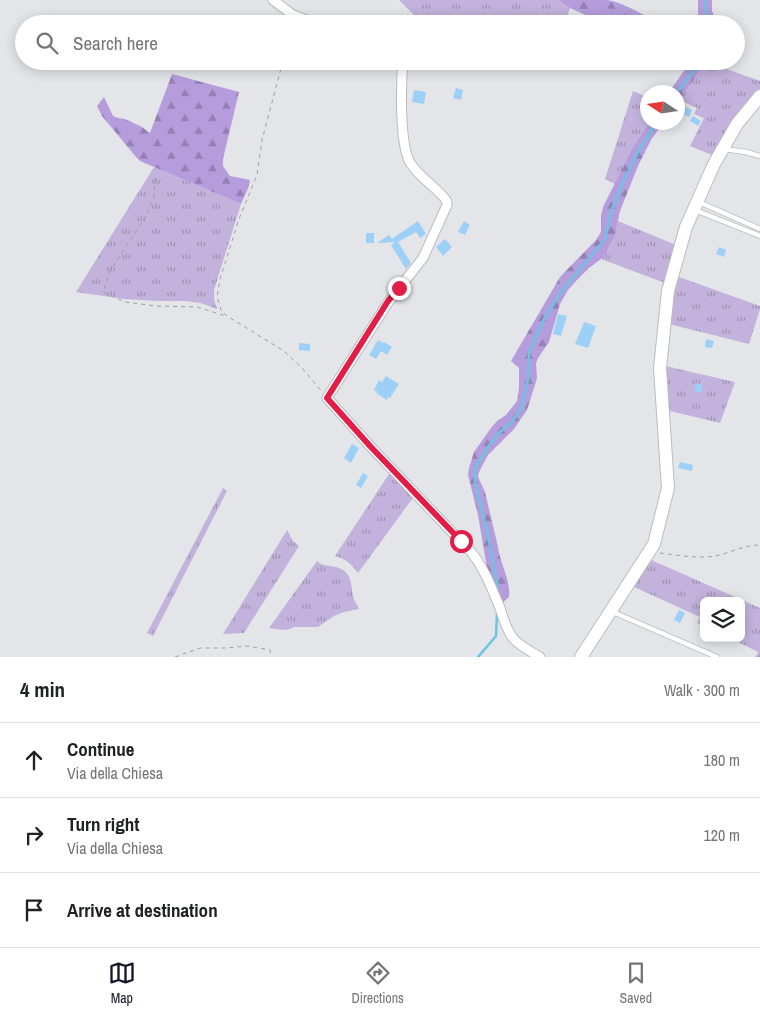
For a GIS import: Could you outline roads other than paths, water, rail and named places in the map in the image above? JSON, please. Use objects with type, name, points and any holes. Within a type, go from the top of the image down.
[{"type":"street","points":[[273,0],[293,15]]},
{"type":"street","points":[[403,70],[402,106],[408,160],[447,202],[423,258],[388,301],[327,398],[472,553],[484,570],[512,637],[520,645],[540,657]]},
{"type":"street","points":[[581,657],[654,544],[668,488],[660,368],[668,291],[686,228],[714,164],[737,124],[760,96]]},
{"type":"lane","points":[[723,149],[753,153],[760,156]]},
{"type":"lane","points":[[696,205],[760,229]]},
{"type":"lane","points":[[696,205],[760,236]]},
{"type":"lane","points":[[612,611],[717,657]]},
{"type":"waterway","points":[[705,0],[707,15]]},
{"type":"waterway","points":[[682,85],[694,70]]},
{"type":"waterway","points":[[497,593],[497,583],[487,531],[475,482],[475,468],[488,447],[499,433],[511,423],[521,409],[528,380],[529,352],[544,319],[561,292],[605,239],[611,212],[622,184],[639,150],[652,130]]},
{"type":"waterway","points":[[478,657],[496,636],[497,613]]}]
